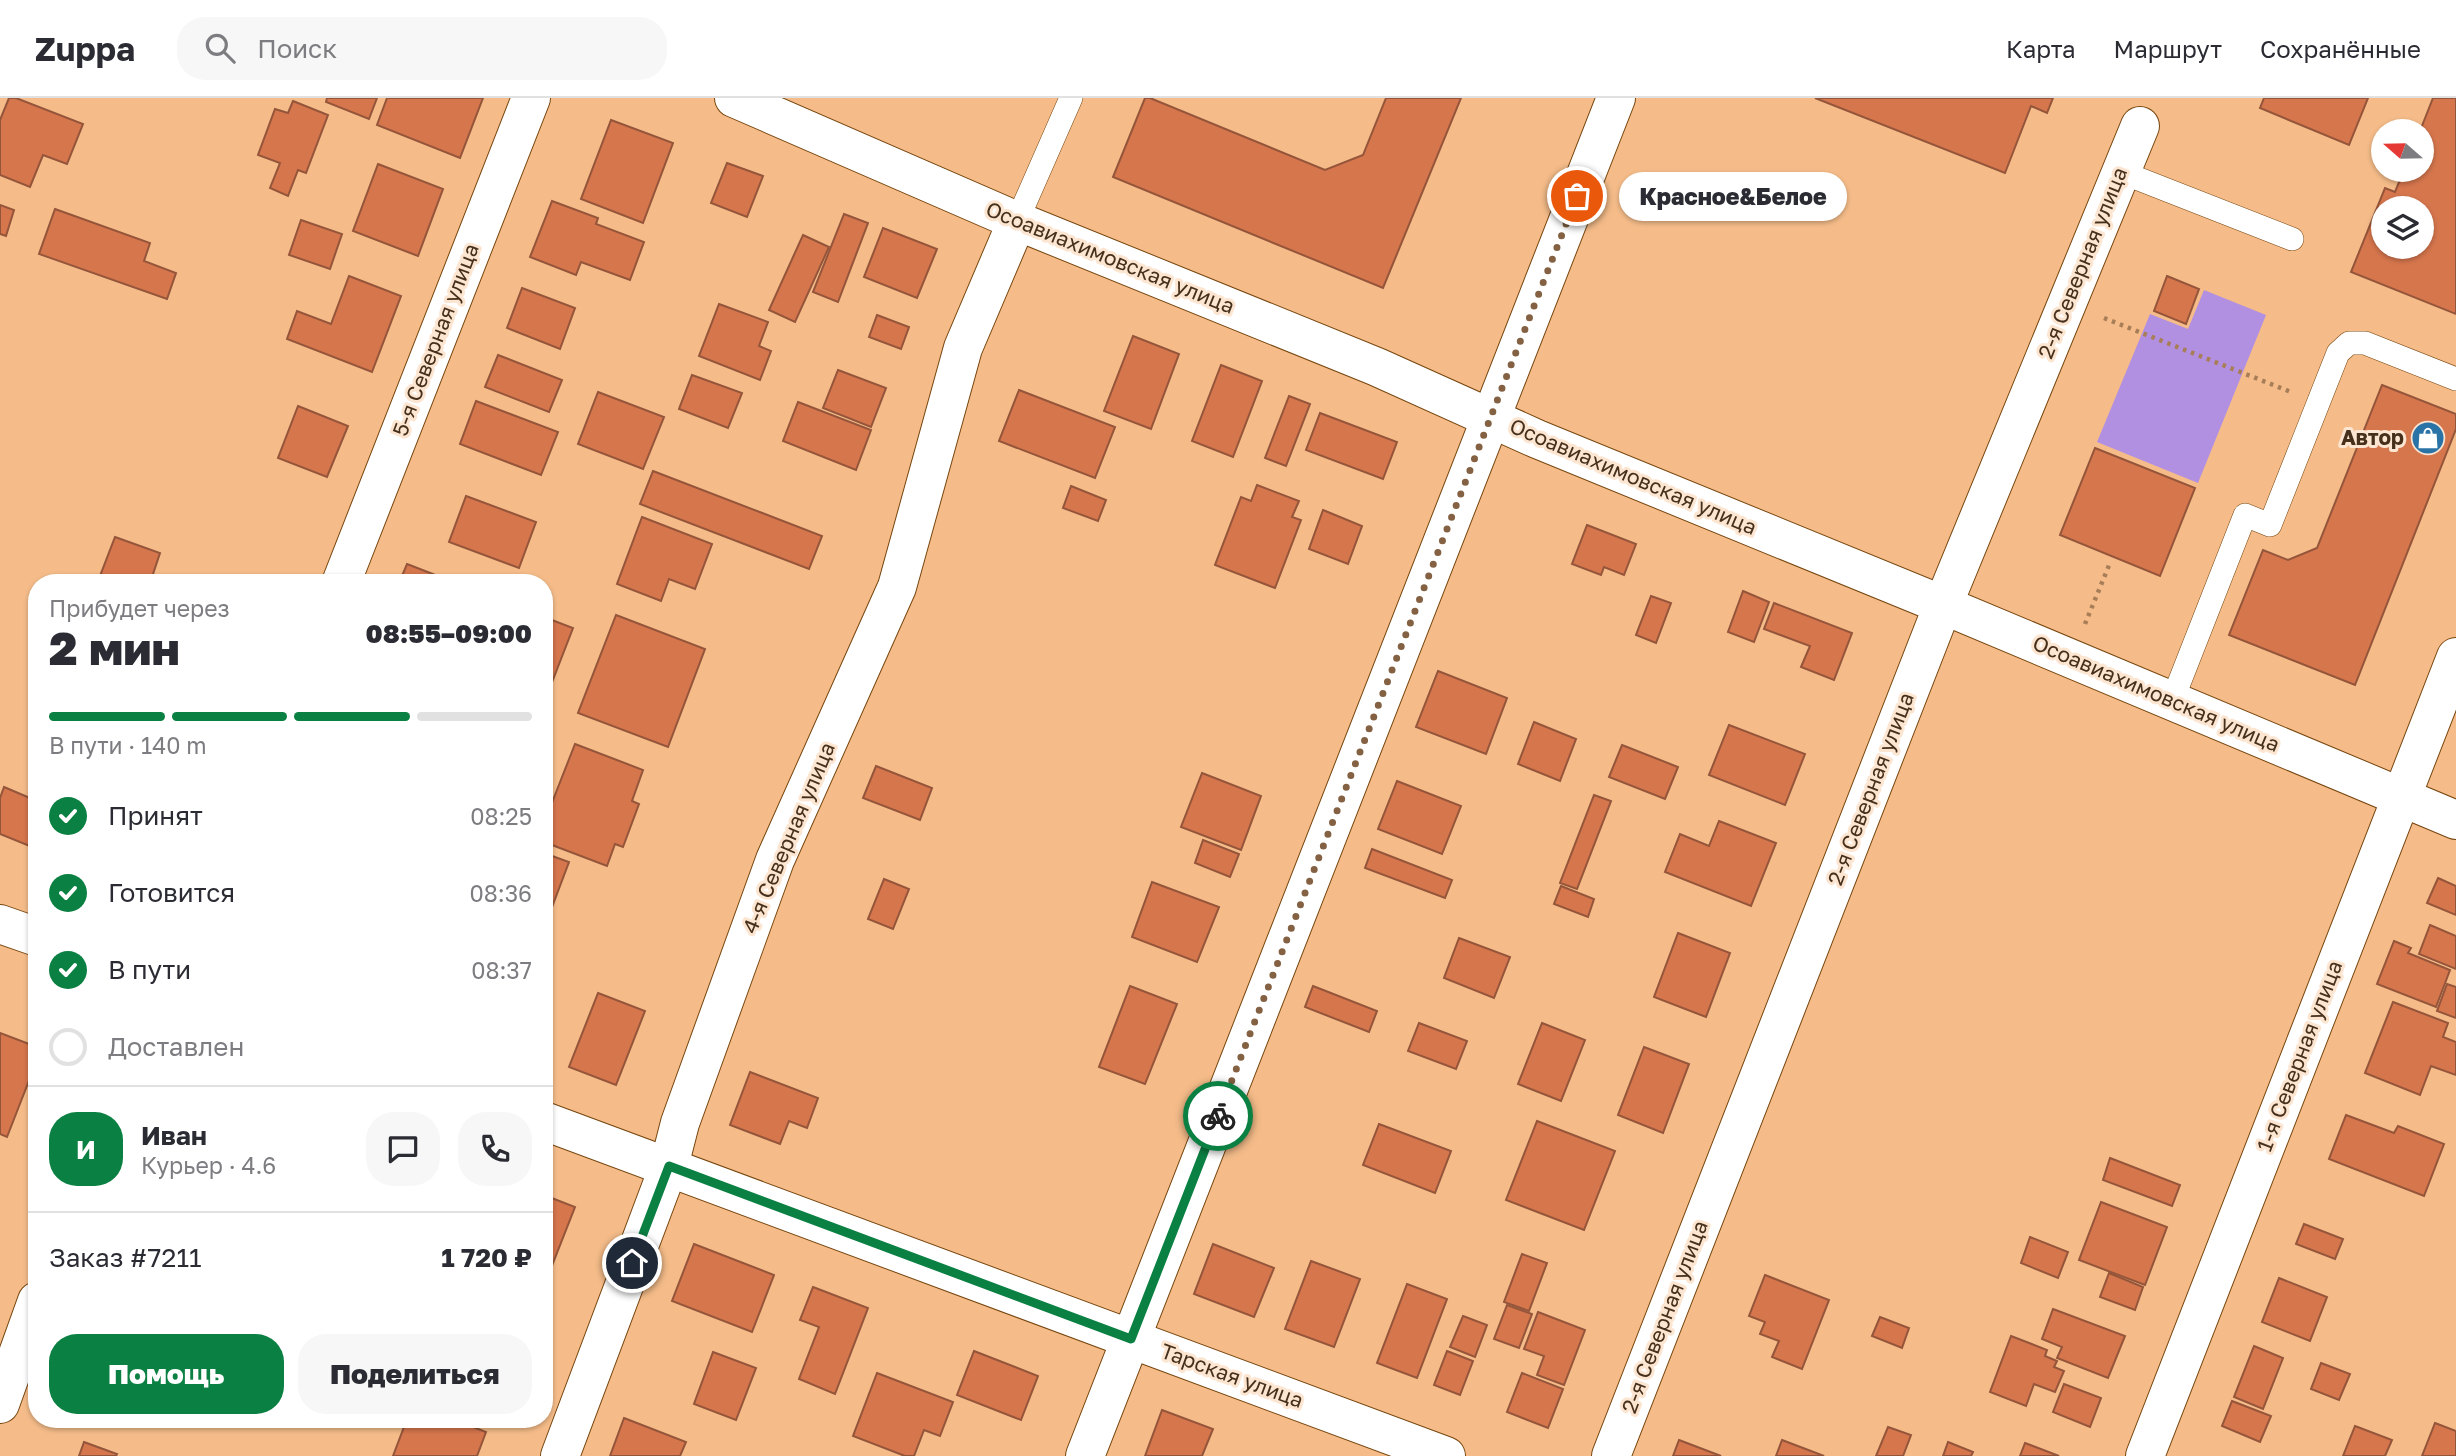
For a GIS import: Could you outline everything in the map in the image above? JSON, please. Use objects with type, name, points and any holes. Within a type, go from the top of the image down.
[{"type":"street","name":"5-я Северная улица","points":[[345,574],[531,98]]},
{"type":"street","name":"Осоавиахимовская улица","points":[[734,98],[1017,221],[1377,367],[1537,439],[1943,605],[2456,820]]},
{"type":"street","points":[[1085,1456],[1616,98]]},
{"type":"street","name":"2-я Северная улица","points":[[1611,1456],[1943,605],[2140,126]]},
{"type":"street","name":"4-я Северная улица","points":[[560,1456],[669,1166],[680,1123],[775,860],[897,587],[963,348],[1017,221]]},
{"type":"street","name":"1-я Северная улица","points":[[2145,1456],[2401,797],[2452,676]]},
{"type":"street","points":[[0,924],[28,934]]},
{"type":"street","name":"Тарская улица","points":[[553,1124],[1447,1456]]},
{"type":"street","points":[[0,1404],[28,1326]]},
{"type":"lane","points":[[1017,221],[1070,98]]},
{"type":"lane","points":[[2121,172],[2292,239]]},
{"type":"lane","points":[[2172,701],[2245,515],[2270,525],[2338,353],[2349,343],[2365,343],[2456,379]]},
{"type":"path","points":[[2067,304],[2318,402]]},
{"type":"path","points":[[2072,659],[2110,563]]},
{"type":"shaded area","points":[[2204,290],[2266,315],[2198,483],[2097,442],[2150,314],[2188,329]]},
{"type":"building","points":[[9,98],[16,98],[83,124],[67,164],[43,155],[30,187],[0,175],[0,120]]},
{"type":"building","points":[[327,98],[377,98],[369,119],[326,102]]},
{"type":"building","points":[[387,98],[483,98],[460,158],[377,125]]},
{"type":"building","points":[[1145,98],[1325,170],[1363,155],[1386,98],[1461,98],[1383,288],[1113,177]]},
{"type":"building","points":[[1815,98],[2053,98],[2047,113],[2031,106],[2005,173]]},
{"type":"building","points":[[2264,98],[2368,98],[2349,145],[2260,108]]},
{"type":"building","points":[[2433,98],[2456,98],[2456,314],[2351,272],[2371,223],[2371,259],[2434,259],[2434,196],[2382,196],[2385,188],[2395,192],[2399,182],[2434,182],[2434,119],[2425,119]]},
{"type":"building","points":[[293,101],[328,115],[306,173],[298,170],[288,196],[270,188],[280,163],[258,155],[275,109],[288,113]]},
{"type":"building","points":[[611,120],[673,143],[643,223],[581,199]]},
{"type":"building","points":[[727,163],[763,176],[747,217],[711,203]]},
{"type":"building","points":[[378,164],[443,189],[418,256],[353,231]]},
{"type":"building","points":[[552,201],[598,218],[596,224],[644,242],[630,280],[581,262],[576,275],[530,257]]},
{"type":"building","points":[[0,205],[14,210],[6,236],[0,234]]},
{"type":"building","points":[[55,209],[150,243],[144,261],[176,273],[167,299],[39,254]]},
{"type":"building","points":[[844,214],[868,223],[838,302],[813,292]]},
{"type":"building","points":[[301,220],[342,234],[330,269],[289,255]]},
{"type":"building","points":[[883,228],[937,249],[917,298],[864,277]]},
{"type":"building","points":[[803,235],[829,247],[795,322],[769,310]]},
{"type":"building","points":[[349,276],[401,296],[372,372],[287,339],[297,311],[331,324]]},
{"type":"building","points":[[2167,276],[2199,289],[2186,324],[2154,311]]},
{"type":"building","points":[[522,288],[575,308],[560,349],[507,328]]},
{"type":"building","points":[[719,304],[768,322],[759,346],[771,351],[760,380],[699,356]]},
{"type":"building","points":[[877,315],[909,327],[901,349],[869,337]]},
{"type":"building","points":[[1133,336],[1179,354],[1151,429],[1104,411]]},
{"type":"building","points":[[498,355],[562,380],[549,412],[485,387]]},
{"type":"building","points":[[1221,365],[1262,381],[1233,457],[1192,441]]},
{"type":"building","points":[[838,370],[886,388],[871,427],[823,408]]},
{"type":"building","points":[[692,375],[742,393],[728,428],[679,409]]},
{"type":"building","points":[[2382,385],[2456,414],[2456,429],[2355,685],[2229,635],[2263,550],[2288,560],[2317,548]]},
{"type":"building","points":[[1019,390],[1115,427],[1095,478],[999,441]]},
{"type":"building","points":[[598,392],[664,417],[643,469],[578,444]]},
{"type":"building","points":[[1289,396],[1310,404],[1286,466],[1265,458]]},
{"type":"building","points":[[476,401],[558,432],[541,475],[460,444]]},
{"type":"building","points":[[798,402],[871,430],[856,470],[783,441]]},
{"type":"building","points":[[298,406],[348,426],[327,477],[278,458]]},
{"type":"building","points":[[1320,413],[1397,442],[1383,479],[1306,450]]},
{"type":"building","points":[[2095,448],[2195,488],[2160,576],[2060,535]]},
{"type":"building","points":[[653,471],[822,536],[809,569],[640,504]]},
{"type":"building","points":[[1257,485],[1299,501],[1292,517],[1301,520],[1275,588],[1215,565],[1241,497],[1251,501]]},
{"type":"building","points":[[1071,486],[1106,500],[1098,521],[1063,508]]},
{"type":"building","points":[[466,496],[536,522],[519,568],[449,542]]},
{"type":"building","points":[[1323,510],[1362,526],[1348,564],[1309,549]]},
{"type":"building","points":[[642,517],[712,544],[695,589],[669,579],[661,601],[617,584]]},
{"type":"building","points":[[1587,525],[1636,544],[1624,575],[1604,567],[1601,575],[1572,564]]},
{"type":"building","points":[[115,537],[160,553],[153,574],[101,574]]},
{"type":"building","points":[[407,564],[433,574],[403,574]]},
{"type":"building","points":[[1743,591],[1769,602],[1754,642],[1728,632]]},
{"type":"building","points":[[1651,596],[1671,603],[1656,643],[1636,635]]},
{"type":"building","points":[[1774,603],[1852,633],[1834,680],[1801,667],[1810,646],[1764,629]]},
{"type":"building","points":[[616,615],[705,649],[668,747],[578,713]]},
{"type":"building","points":[[553,620],[573,628],[553,680]]},
{"type":"building","points":[[1438,671],[1507,698],[1486,754],[1416,727]]},
{"type":"building","points":[[1534,722],[1576,739],[1560,781],[1518,764]]},
{"type":"building","points":[[1729,725],[1805,754],[1785,805],[1709,775]]},
{"type":"building","points":[[575,744],[643,770],[632,801],[639,804],[623,847],[615,844],[607,866],[553,845],[553,800]]},
{"type":"building","points":[[1622,745],[1678,767],[1665,799],[1609,777]]},
{"type":"building","points":[[876,766],[932,788],[920,820],[863,798]]},
{"type":"building","points":[[1202,773],[1261,796],[1241,850],[1181,827]]},
{"type":"building","points":[[1397,781],[1461,806],[1442,854],[1378,829]]},
{"type":"building","points":[[4,787],[28,797],[28,845],[0,834],[0,798]]},
{"type":"building","points":[[1594,795],[1611,801],[1577,889],[1560,883]]},
{"type":"building","points":[[1719,821],[1776,843],[1751,906],[1665,872],[1680,834],[1709,846]]},
{"type":"building","points":[[1203,840],[1239,854],[1230,877],[1195,863]]},
{"type":"building","points":[[1372,849],[1452,880],[1445,898],[1365,868]]},
{"type":"building","points":[[553,856],[569,862],[553,904]]},
{"type":"building","points":[[2438,878],[2456,886],[2456,915],[2427,903]]},
{"type":"building","points":[[884,879],[909,889],[893,929],[868,919]]},
{"type":"building","points":[[1152,882],[1219,907],[1197,962],[1132,937]]},
{"type":"building","points":[[1561,886],[1594,899],[1588,917],[1554,904]]},
{"type":"building","points":[[2430,925],[2456,936],[2456,969],[2419,954]]},
{"type":"building","points":[[1678,933],[1730,953],[1706,1017],[1654,997]]},
{"type":"building","points":[[1459,938],[1510,957],[1494,998],[1444,978]]},
{"type":"building","points":[[2394,941],[2411,948],[2408,953],[2450,970],[2436,1007],[2377,984]]},
{"type":"building","points":[[2447,984],[2456,987],[2456,1018],[2437,1011]]},
{"type":"building","points":[[1130,986],[1177,1004],[1145,1084],[1099,1067]]},
{"type":"building","points":[[1313,986],[1377,1011],[1369,1032],[1305,1007]]},
{"type":"building","points":[[598,993],[645,1011],[616,1085],[569,1067]]},
{"type":"building","points":[[2393,1002],[2448,1023],[2443,1037],[2456,1042],[2456,1075],[2431,1066],[2420,1095],[2365,1073]]},
{"type":"building","points":[[1419,1023],[1467,1041],[1456,1069],[1408,1051]]},
{"type":"building","points":[[1542,1023],[1585,1040],[1561,1101],[1518,1084]]},
{"type":"building","points":[[0,1033],[28,1044],[28,1083],[7,1137],[0,1134]]},
{"type":"building","points":[[1644,1047],[1689,1064],[1663,1133],[1618,1115]]},
{"type":"building","points":[[750,1072],[818,1098],[807,1128],[789,1121],[780,1144],[730,1125]]},
{"type":"building","points":[[2346,1115],[2394,1133],[2398,1126],[2444,1144],[2424,1196],[2329,1159]]},
{"type":"building","points":[[1537,1121],[1615,1151],[1584,1230],[1506,1200]]},
{"type":"building","points":[[1379,1124],[1451,1151],[1435,1193],[1363,1165]]},
{"type":"building","points":[[2110,1158],[2180,1185],[2172,1206],[2103,1180]]},
{"type":"building","points":[[553,1198],[575,1207],[553,1263]]},
{"type":"building","points":[[2101,1202],[2167,1227],[2145,1285],[2079,1260]]},
{"type":"building","points":[[2304,1224],[2343,1239],[2335,1259],[2296,1244]]},
{"type":"building","points":[[2030,1237],[2068,1252],[2058,1278],[2021,1263]]},
{"type":"building","points":[[694,1244],[774,1275],[752,1332],[672,1301]]},
{"type":"building","points":[[1213,1244],[1274,1268],[1254,1317],[1194,1294]]},
{"type":"building","points":[[1522,1254],[1547,1263],[1529,1311],[1504,1302]]},
{"type":"building","points":[[1311,1261],[1360,1279],[1334,1347],[1285,1329]]},
{"type":"building","points":[[2109,1273],[2143,1287],[2135,1310],[2100,1297]]},
{"type":"building","points":[[1765,1275],[1829,1300],[1802,1369],[1772,1357],[1779,1341],[1760,1334],[1765,1322],[1749,1316]]},
{"type":"building","points":[[2279,1278],[2327,1297],[2310,1341],[2262,1322]]},
{"type":"building","points":[[1407,1284],[1447,1299],[1417,1378],[1377,1363]]},
{"type":"building","points":[[813,1287],[868,1308],[835,1394],[799,1379],[819,1327],[800,1320]]},
{"type":"building","points":[[1507,1305],[1532,1314],[1519,1348],[1494,1339]]},
{"type":"building","points":[[2053,1309],[2125,1336],[2108,1378],[2057,1358],[2062,1347],[2042,1339]]},
{"type":"building","points":[[1538,1312],[1585,1330],[1564,1385],[1537,1375],[1544,1356],[1524,1349]]},
{"type":"building","points":[[1463,1316],[1487,1325],[1475,1357],[1450,1347]]},
{"type":"building","points":[[1880,1317],[1909,1328],[1902,1348],[1872,1336]]},
{"type":"building","points":[[2011,1336],[2047,1350],[2045,1356],[2057,1361],[2054,1367],[2064,1371],[2055,1392],[2034,1384],[2026,1406],[1990,1392]]},
{"type":"building","points":[[2254,1346],[2283,1358],[2263,1409],[2234,1397]]},
{"type":"building","points":[[974,1351],[1038,1376],[1021,1420],[957,1395]]},
{"type":"building","points":[[1447,1351],[1473,1361],[1460,1395],[1434,1385]]},
{"type":"building","points":[[713,1352],[756,1368],[736,1420],[694,1404]]},
{"type":"building","points":[[2321,1363],[2350,1374],[2339,1400],[2311,1389]]},
{"type":"building","points":[[877,1373],[953,1402],[940,1436],[924,1430],[914,1456],[905,1456],[853,1436]]},
{"type":"building","points":[[1522,1373],[1563,1389],[1548,1428],[1507,1412]]},
{"type":"building","points":[[2064,1384],[2101,1398],[2090,1427],[2053,1412]]},
{"type":"building","points":[[2232,1401],[2271,1416],[2260,1442],[2222,1426]]},
{"type":"building","points":[[1162,1410],[1213,1429],[1202,1456],[1145,1456]]},
{"type":"building","points":[[624,1418],[686,1442],[680,1456],[610,1456]]},
{"type":"building","points":[[2435,1423],[2456,1431],[2456,1456],[2422,1456]]},
{"type":"building","points":[[2355,1426],[2392,1440],[2385,1456],[2343,1456]]},
{"type":"building","points":[[1888,1427],[1911,1435],[1903,1456],[1876,1456]]},
{"type":"building","points":[[404,1428],[476,1428],[486,1432],[477,1456],[393,1456]]},
{"type":"building","points":[[1679,1440],[1721,1456],[1673,1456]]},
{"type":"building","points":[[1782,1440],[1824,1456],[1776,1456]]},
{"type":"building","points":[[84,1442],[117,1454],[79,1456]]},
{"type":"building","points":[[1948,1442],[1973,1452],[1971,1456],[1943,1456]]},
{"type":"building","points":[[2025,1443],[2059,1456],[2020,1456]]},
{"type":"way so far","points":[[1218,1116],[1577,196]]},
{"type":"place","name":"Красное&Белое","points":[[1577,196]]},
{"type":"place","name":"Автор","points":[[2428,438]]},
{"type":"route","points":[[632,1263],[669,1166],[1131,1339],[1218,1116]]}]
